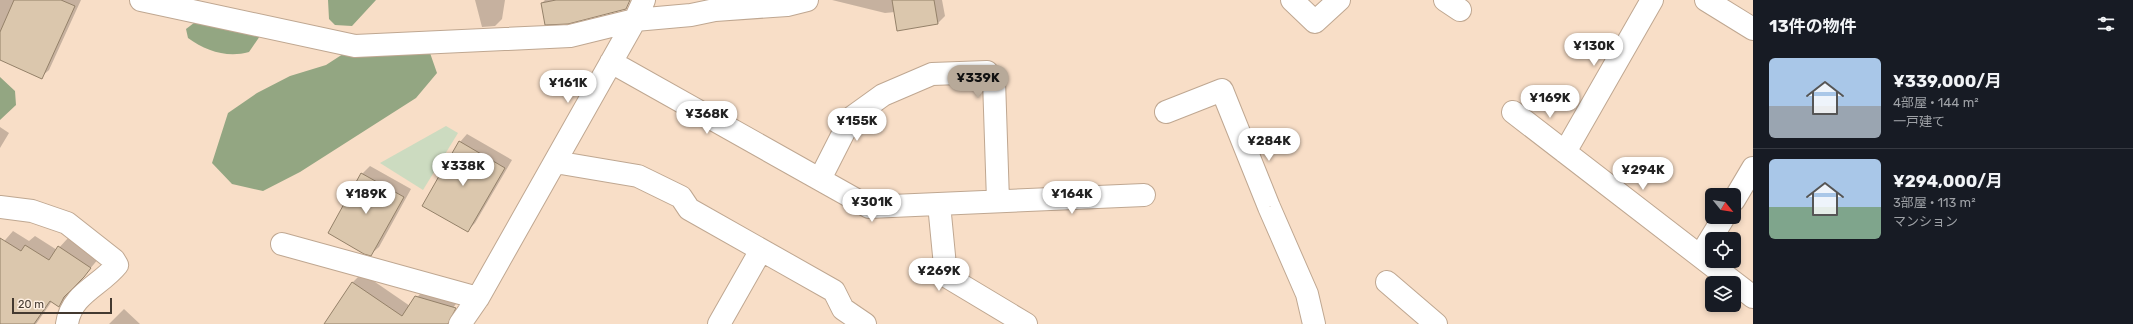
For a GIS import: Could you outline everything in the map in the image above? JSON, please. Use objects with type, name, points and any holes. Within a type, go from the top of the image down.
[{"type":"street","points":[[141,0],[355,46],[570,36],[635,20],[715,10],[787,5],[807,0]]},
{"type":"street","points":[[460,324],[478,298],[635,20],[644,0]]},
{"type":"street","points":[[1292,0],[1315,22],[1339,0]]},
{"type":"street","points":[[1565,152],[1652,0]]},
{"type":"street","points":[[1706,0],[1753,29]]},
{"type":"street","points":[[611,62],[869,207],[1144,195]]},
{"type":"street","points":[[820,179],[851,118],[883,95],[932,74],[987,72],[994,80],[998,202]]},
{"type":"street","points":[[1166,112],[1222,90],[1269,207],[1308,294],[1314,324]]},
{"type":"street","points":[[1514,112],[1753,297]]},
{"type":"street","points":[[554,162],[638,176],[681,197],[688,209],[834,291],[843,309],[865,324]]},
{"type":"street","points":[[1741,188],[1753,168]]},
{"type":"street","points":[[939,204],[946,276],[1026,324]]},
{"type":"street","points":[[0,208],[32,211],[66,223],[114,260],[117,265],[108,277],[98,281],[72,306],[67,324]]},
{"type":"street","points":[[1700,256],[1720,224]]},
{"type":"street","points":[[282,244],[478,298]]},
{"type":"street","points":[[720,324],[761,250]]},
{"type":"street","points":[[1387,282],[1436,324]]},
{"type":"green space","points":[[328,0],[376,0],[352,26],[335,25],[329,19]]},
{"type":"green space","points":[[207,13],[262,33],[249,52],[241,54],[225,54],[209,50],[188,38],[186,29]]},
{"type":"green space","points":[[360,43],[430,53],[437,73],[416,98],[300,172],[263,191],[232,184],[212,163],[228,113],[257,93],[290,76],[326,65]]},
{"type":"green space","points":[[0,77],[15,91],[16,105],[0,120]]},
{"type":"green space","points":[[446,126],[458,133],[423,190],[380,163]]},
{"type":"building","points":[[14,0],[61,0],[75,6],[42,79],[0,60],[0,32]]},
{"type":"building","points":[[556,0],[630,0],[626,9],[568,24],[545,25],[541,3]]},
{"type":"building","points":[[892,0],[934,0],[938,24],[897,31]]},
{"type":"building","points":[[459,141],[505,168],[468,232],[422,206]]},
{"type":"building","points":[[361,173],[404,197],[371,256],[364,254],[328,233]]},
{"type":"building","points":[[0,238],[21,251],[25,245],[49,260],[58,246],[91,268],[64,297],[59,307],[50,301],[34,324],[0,324]]},
{"type":"building","points":[[352,282],[402,316],[415,296],[456,308],[448,324],[324,324]]}]
